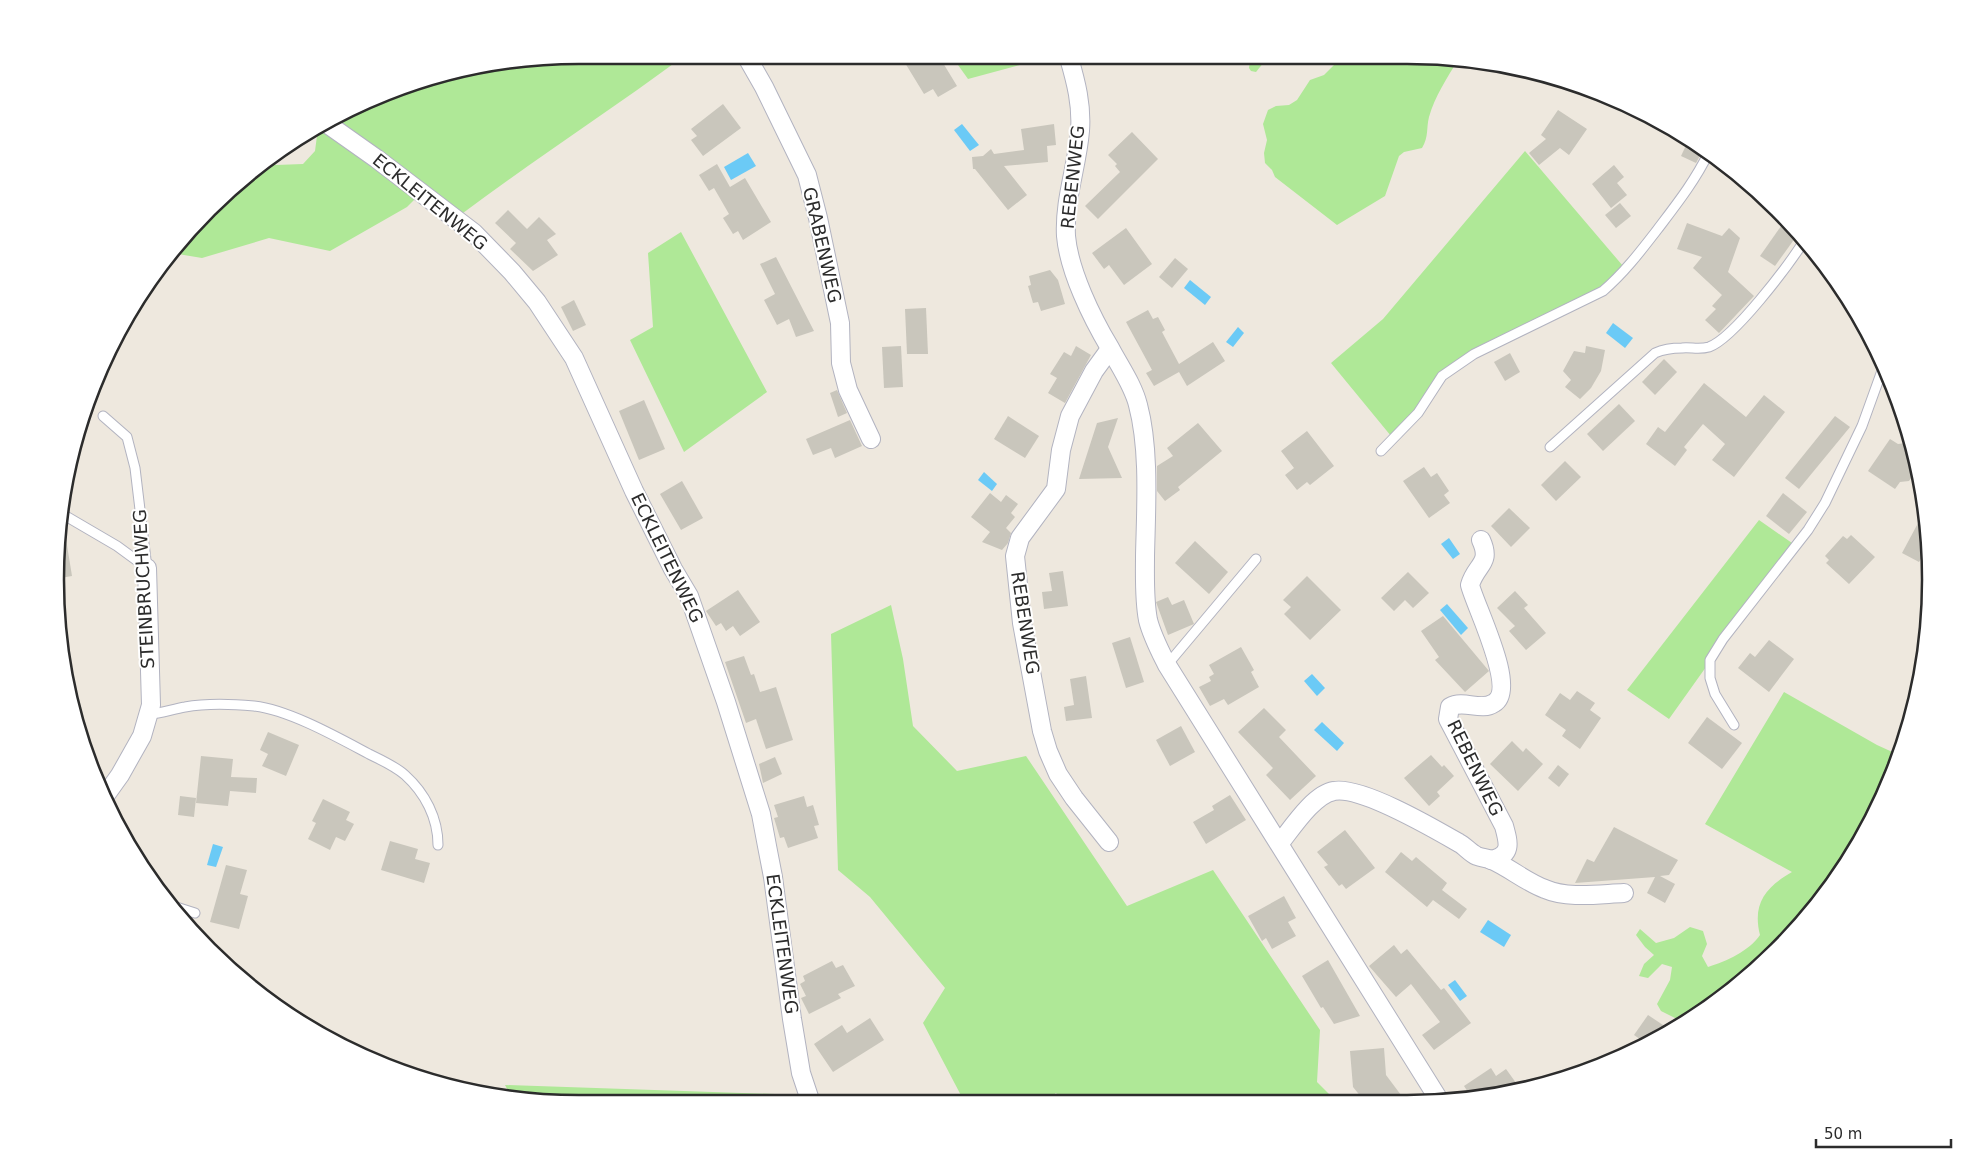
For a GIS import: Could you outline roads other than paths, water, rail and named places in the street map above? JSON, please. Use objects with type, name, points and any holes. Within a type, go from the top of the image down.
[{"type":"street","name":"GRABENWEG","points":[[751,64],[764,87],[806,175],[818,218],[840,323],[839,351],[841,363],[848,390],[871,439]]},
{"type":"street","name":"REBENWEG","points":[[1070,64],[1078,90],[1080,131],[1066,217],[1068,252],[1076,277],[1110,348],[1132,386],[1138,405],[1146,475],[1146,604],[1153,637],[1167,665],[1436,1094]]},
{"type":"street","name":"ECKLEITENWEG","points":[[332,127],[474,233],[512,272],[536,302],[574,358],[638,500],[673,570],[689,596],[726,702],[753,788],[766,838],[773,877],[785,977],[802,1073],[809,1095]]},
{"type":"street","name":"REBENWEG","points":[[1109,842],[1074,798],[1058,774],[1048,752],[1042,731],[1022,623],[1015,556],[1020,538],[1056,489],[1060,450],[1070,416],[1094,371],[1110,348]]},
{"type":"street","name":"REBENWEG","points":[[1481,540],[1485,550],[1485,559],[1472,577],[1470,585],[1495,652],[1502,689],[1497,702],[1492,705],[1455,704],[1448,711],[1448,719],[1504,826],[1508,838],[1506,854],[1491,860]]},
{"type":"street","name":"STEINBRUCHWEG","points":[[109,790],[142,736],[150,705],[147,568]]},
{"type":"street","points":[[1280,843],[1308,808],[1321,797],[1335,791],[1346,791],[1361,795],[1394,809],[1460,844],[1476,855],[1491,860],[1546,890],[1566,894],[1624,893]]},
{"type":"lane","points":[[1381,451],[1418,413],[1442,376],[1454,367],[1474,354],[1602,291],[1614,282],[1681,198],[1705,160]]},
{"type":"lane","points":[[1550,447],[1656,353],[1666,349],[1700,349],[1710,347],[1724,338],[1739,324],[1764,294],[1800,246]]},
{"type":"lane","points":[[1734,725],[1715,694],[1710,678],[1710,660],[1723,639],[1808,530],[1825,503],[1862,426],[1880,376]]},
{"type":"lane","name":"STEINBRUCHWEG","points":[[103,416],[127,437],[135,468],[147,568]]},
{"type":"lane","points":[[68,517],[117,546],[147,568]]},
{"type":"lane","points":[[1167,665],[1256,559]]},
{"type":"lane","points":[[148,714],[159,714],[185,707],[253,706],[270,709],[326,732],[405,774],[418,789],[435,817],[438,845]]},
{"type":"lane","points":[[183,909],[195,913]]},
{"type":"water","points":[[962,124],[979,145],[970,151],[954,130]]},
{"type":"water","points":[[748,153],[756,166],[731,180],[724,167]]},
{"type":"water","points":[[1190,280],[1211,297],[1205,305],[1184,288]]},
{"type":"water","points":[[1613,323],[1633,338],[1625,348],[1606,333]]},
{"type":"water","points":[[1238,327],[1244,333],[1233,347],[1226,342]]},
{"type":"water","points":[[984,472],[997,484],[992,491],[978,480]]},
{"type":"water","points":[[1449,538],[1460,554],[1453,559],[1441,544]]},
{"type":"water","points":[[1447,604],[1468,628],[1461,635],[1440,610]]},
{"type":"water","points":[[1312,674],[1325,688],[1317,696],[1304,681]]},
{"type":"water","points":[[1322,722],[1344,743],[1337,751],[1314,730]]},
{"type":"water","points":[[213,844],[223,847],[216,867],[207,865]]},
{"type":"water","points":[[1488,920],[1511,935],[1504,947],[1480,932]]},
{"type":"water","points":[[1455,980],[1467,996],[1460,1001],[1448,985]]}]
